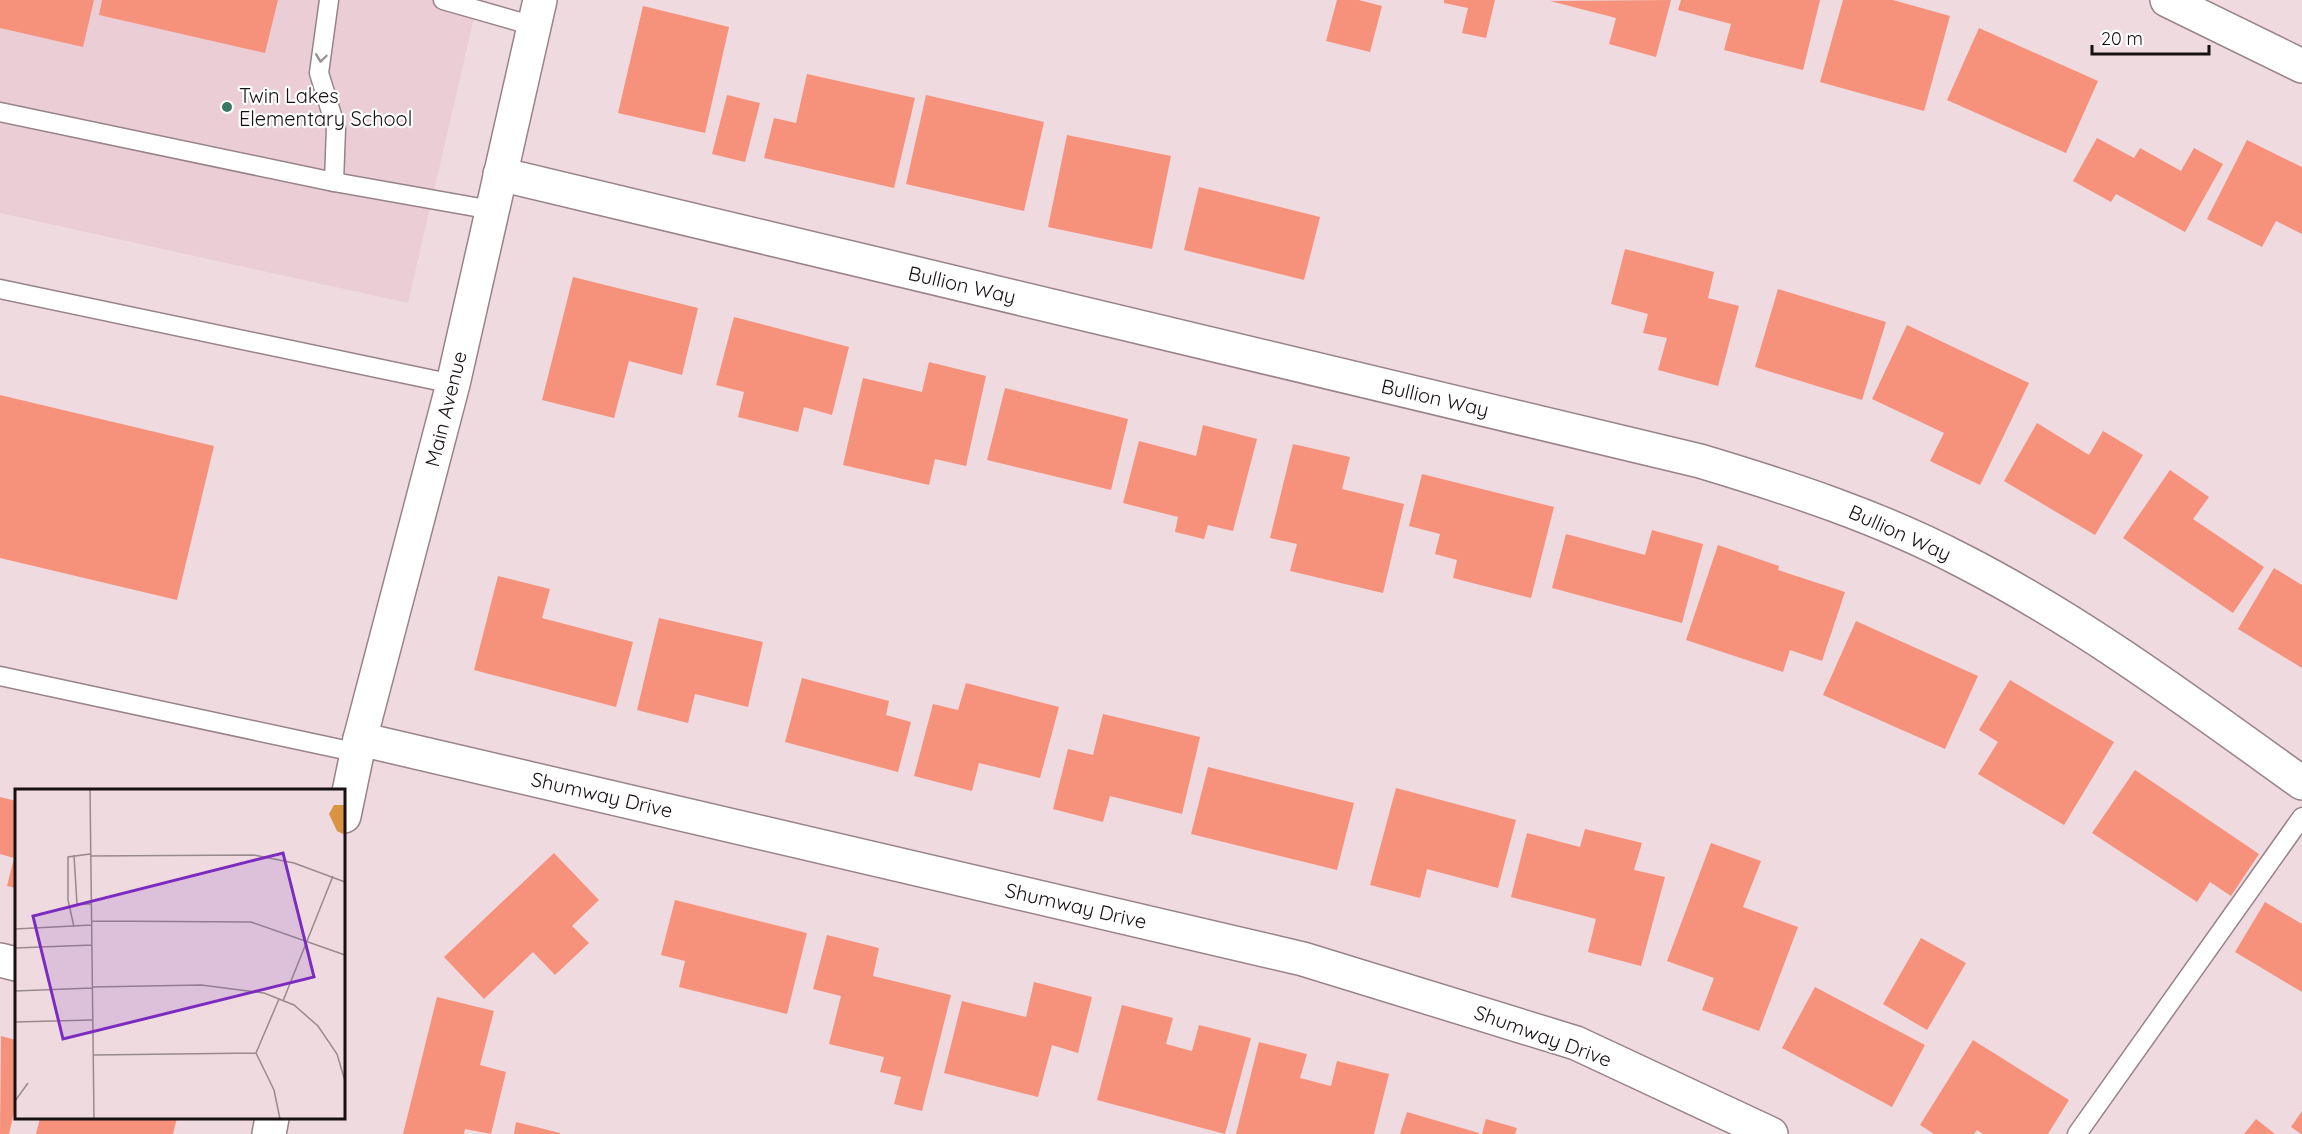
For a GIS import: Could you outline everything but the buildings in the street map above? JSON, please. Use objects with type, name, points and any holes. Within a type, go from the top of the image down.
[{"type":"street","points":[[2168,0],[2302,66]]},
{"type":"street","name":"Main Avenue","points":[[345,812],[453,384],[537,13]]},
{"type":"street","name":"Bullion Way","points":[[500,174],[1688,458],[1790,488],[1878,521],[1920,540],[1963,560],[2045,606],[2124,656],[2302,783]]},
{"type":"street","name":"Shumway Drive","points":[[360,746],[1303,959],[1576,1043],[1771,1134]]},
{"type":"street","points":[[0,960],[15,964]]},
{"type":"street","points":[[269,1134],[272,1119]]},
{"type":"lane","points":[[329,0],[319,73],[336,128],[334,182]]},
{"type":"lane","points":[[443,0],[537,13]]},
{"type":"lane","points":[[0,112],[334,182],[492,210]]},
{"type":"lane","points":[[0,289],[453,384]]},
{"type":"lane","points":[[0,676],[360,746]]},
{"type":"lane","points":[[2077,1134],[2302,817]]},
{"type":"shaded area","name":"Twin Lakes Elementary School","points":[[0,0],[478,0],[408,303],[0,213]]},
{"type":"place","name":"Twin Lakes Elementary School","points":[[227,107]]}]
